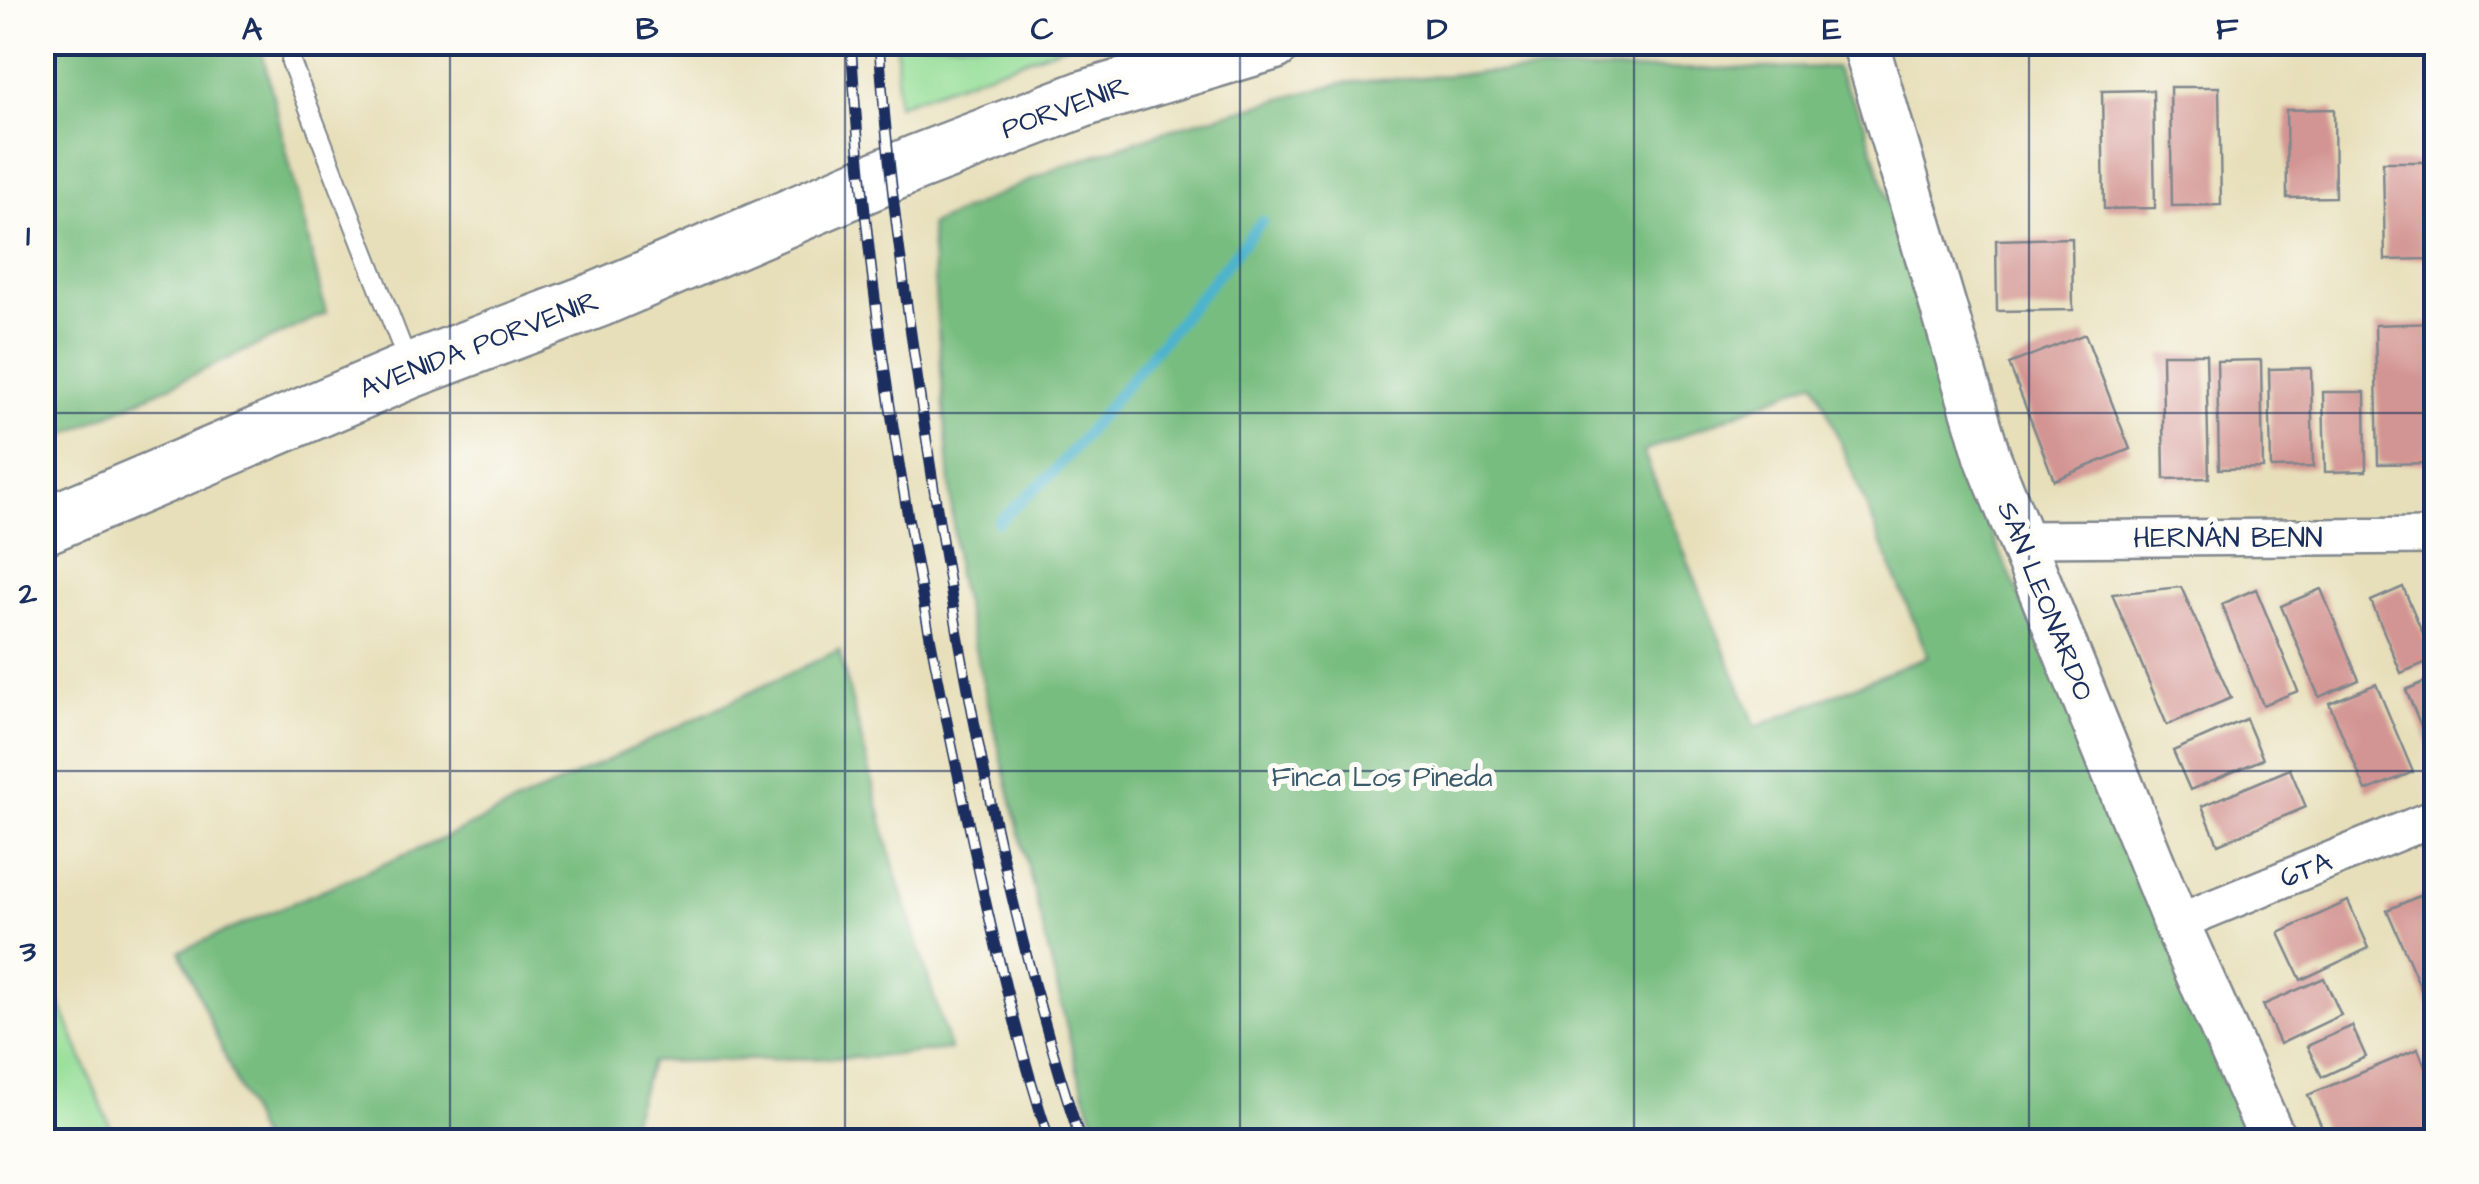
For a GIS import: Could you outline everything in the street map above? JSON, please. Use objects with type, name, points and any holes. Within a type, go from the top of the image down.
[{"type":"main road","name":"PORVENIR","points":[[916,163],[1086,98],[1273,42]]},
{"type":"main road","name":"AVENIDA PORVENIR","points":[[42,527],[411,370],[598,299],[916,163]]},
{"type":"street","name":"SAN LEONARDO","points":[[1866,42],[1988,458],[2176,923],[2274,1142]]},
{"type":"street","name":"HERNÁN BENN","points":[[2019,539],[2436,536]]},
{"type":"street","name":"6TA","points":[[2176,923],[2436,817]]},
{"type":"lane","points":[[293,42],[290,62],[411,370]]},
{"type":"green space","points":[[896,42],[1072,42],[1072,43],[897,105]]},
{"type":"green space","points":[[42,43],[260,43],[326,313],[43,445]]},
{"type":"green space","name":"Finca Los Pineda","points":[[1835,67],[1864,121],[1986,522],[2170,927],[2250,1141],[1101,1141],[1078,1073],[957,575],[930,225],[1060,167],[1184,125],[1341,83],[1489,72]],"holes":[[[1815,381],[1928,656],[1756,727],[1643,452]]]},
{"type":"green space","points":[[839,650],[892,860],[950,1049],[875,1057],[651,1062],[625,1141],[261,1141],[180,951],[440,840]]},
{"type":"green space","points":[[43,962],[116,1141],[43,1141]]},
{"type":"building","points":[[2170,87],[2219,87],[2221,205],[2172,206]]},
{"type":"building","points":[[2153,90],[2155,208],[2104,209],[2102,91]]},
{"type":"building","points":[[2334,109],[2335,197],[2287,198],[2286,110]]},
{"type":"building","points":[[2383,162],[2426,162],[2428,259],[2385,260]]},
{"type":"building","points":[[2072,238],[2073,310],[1997,311],[1996,240]]},
{"type":"building","points":[[2435,323],[2436,463],[2378,464],[2375,325]]},
{"type":"building","points":[[2085,334],[2130,449],[2054,480],[2009,364]]},
{"type":"building","points":[[2162,354],[2206,354],[2209,478],[2164,479]]},
{"type":"building","points":[[2261,360],[2263,468],[2219,469],[2217,361]]},
{"type":"building","points":[[2311,368],[2313,467],[2271,468],[2269,369]]},
{"type":"building","points":[[2323,392],[2365,392],[2366,471],[2325,472]]},
{"type":"building","points":[[2181,587],[2231,698],[2167,725],[2112,594]]},
{"type":"building","points":[[2403,587],[2434,659],[2401,673],[2371,601]]},
{"type":"building","points":[[2256,589],[2298,691],[2263,705],[2221,604]]},
{"type":"building","points":[[2321,589],[2359,680],[2319,697],[2281,606]]},
{"type":"building","points":[[2436,677],[2436,762],[2406,690]]},
{"type":"building","points":[[2376,684],[2413,772],[2366,791],[2329,703]]},
{"type":"building","points":[[2246,719],[2263,759],[2190,790],[2173,751]]},
{"type":"building","points":[[2290,769],[2306,807],[2218,844],[2202,806]]},
{"type":"building","points":[[2436,868],[2436,899],[2426,872]]},
{"type":"building","points":[[2424,894],[2436,924],[2436,1002],[2428,1005],[2387,910]]},
{"type":"building","points":[[2348,901],[2369,948],[2301,980],[2279,933]]},
{"type":"building","points":[[2324,978],[2341,1015],[2280,1044],[2263,1005]]},
{"type":"building","points":[[2352,1026],[2366,1057],[2322,1077],[2307,1046]]},
{"type":"building","points":[[2418,1049],[2436,1095],[2436,1142],[2328,1142],[2308,1095]]},
{"type":"waterway","points":[[998,522],[1054,472],[1262,221]]},
{"type":"railway","points":[[851,42],[877,313],[920,582],[997,952],[1050,1142]]},
{"type":"railway","points":[[879,42],[900,253],[958,635],[1010,890],[1081,1142]]}]
